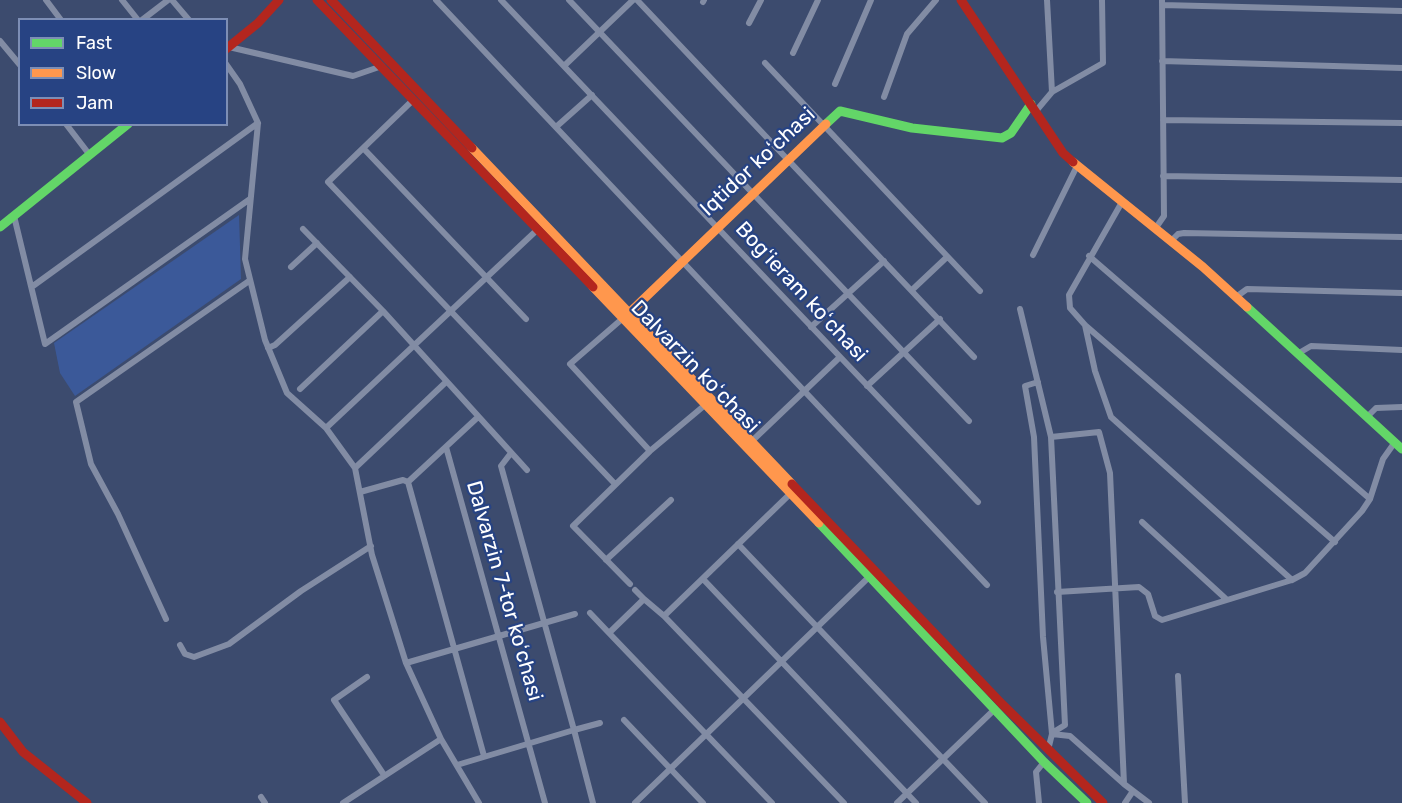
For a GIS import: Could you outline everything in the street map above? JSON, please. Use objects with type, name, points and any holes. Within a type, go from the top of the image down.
[{"type":"main road","points":[[228,48],[258,23],[279,0]]},
{"type":"main road","name":"Dalvarzin koʻchasi","points":[[317,0],[537,230],[578,264]]},
{"type":"main road","name":"Dalvarzin koʻchasi","points":[[331,0],[578,264],[705,405],[791,493],[805,502],[1103,803]]},
{"type":"main road","points":[[961,0],[1063,153],[1236,297],[1402,449]]},
{"type":"main road","name":"Iqtidor koʻchasi","points":[[626,316],[716,226],[837,112],[843,110],[912,128],[1002,138],[1011,133],[1033,108]]},
{"type":"main road","points":[[0,227],[125,126]]},
{"type":"main road","name":"Dalvarzin koʻchasi","points":[[626,316],[752,441],[869,577],[1044,762],[1083,800]]},
{"type":"main road","points":[[0,722],[23,752],[87,803]]},
{"type":"main road","points":[[1083,800],[1086,788]]},
{"type":"street","points":[[46,0],[60,18]]},
{"type":"street","points":[[122,0],[138,18]]},
{"type":"street","points":[[143,18],[170,0],[187,18]]},
{"type":"street","points":[[436,0],[987,585]]},
{"type":"street","name":"Bogʻieram koʻchasi","points":[[501,0],[978,502]]},
{"type":"street","points":[[569,0],[969,421]]},
{"type":"street","points":[[564,66],[599,31],[635,0],[974,357]]},
{"type":"street","points":[[749,23],[761,0]]},
{"type":"street","points":[[793,53],[818,0]]},
{"type":"street","points":[[836,84],[870,0]]},
{"type":"street","points":[[884,97],[907,34],[936,0]]},
{"type":"street","points":[[1047,0],[1052,92]]},
{"type":"street","points":[[1033,108],[1052,92],[1103,63],[1102,0]]},
{"type":"street","points":[[1155,229],[1164,216],[1162,2],[1402,11]]},
{"type":"street","points":[[0,41],[18,63]]},
{"type":"street","points":[[228,48],[353,76],[381,66]]},
{"type":"street","points":[[1162,60],[1402,68]]},
{"type":"street","points":[[765,63],[980,291]]},
{"type":"street","points":[[228,67],[240,84],[258,123],[245,259],[268,348],[287,393],[326,428],[355,468],[371,546],[406,663],[441,739],[479,803]]},
{"type":"street","points":[[556,127],[592,95]]},
{"type":"street","points":[[413,100],[328,182],[615,484]]},
{"type":"street","points":[[1163,120],[1402,123]]},
{"type":"street","points":[[33,286],[258,123]]},
{"type":"street","points":[[68,126],[89,154]]},
{"type":"street","points":[[364,149],[526,319]]},
{"type":"street","points":[[1034,255],[1077,166]]},
{"type":"street","points":[[1163,176],[1402,180]]},
{"type":"street","points":[[14,216],[33,286],[45,344],[47,344],[250,199]]},
{"type":"street","points":[[1122,202],[1089,256],[1069,295],[1068,303],[1075,315],[1335,543]]},
{"type":"street","points":[[303,229],[383,311],[527,470]]},
{"type":"street","points":[[326,428],[415,347],[537,230]]},
{"type":"street","points":[[1171,241],[1178,234],[1184,233],[1402,237]]},
{"type":"street","points":[[291,267],[317,243]]},
{"type":"street","points":[[1089,256],[1370,499]]},
{"type":"street","points":[[912,290],[947,257]]},
{"type":"street","points":[[811,327],[884,261]]},
{"type":"street","points":[[268,348],[275,345],[350,277]]},
{"type":"street","points":[[166,619],[118,514],[91,464],[76,402],[249,281]]},
{"type":"street","points":[[1236,297],[1247,289],[1402,293]]},
{"type":"street","points":[[1020,309],[1051,437],[1065,725],[1052,734]]},
{"type":"street","points":[[300,389],[383,311]]},
{"type":"street","points":[[626,316],[570,364],[650,452]]},
{"type":"street","points":[[867,386],[940,319]]},
{"type":"street","points":[[1085,325],[1095,371],[1111,417],[1292,580]]},
{"type":"street","points":[[1299,353],[1311,346],[1402,350]]},
{"type":"street","points":[[752,441],[840,357]]},
{"type":"street","points":[[355,468],[446,382]]},
{"type":"street","points":[[1038,382],[1026,386],[1034,437],[1043,637],[1052,734],[1048,750]]},
{"type":"street","points":[[705,405],[615,484],[573,526],[644,599],[664,616],[844,803]]},
{"type":"street","points":[[1368,416],[1380,407],[1402,407]]},
{"type":"street","points":[[408,482],[478,417]]},
{"type":"street","points":[[1051,437],[1094,432],[1101,435],[1110,473],[1124,784]]},
{"type":"street","points":[[1058,592],[1139,587],[1144,589],[1155,616],[1162,620],[1292,580],[1305,573],[1335,543],[1370,499],[1383,459],[1395,442]]},
{"type":"street","name":"Dalvarzin 7-tor koʻchasi","points":[[446,447],[545,803]]},
{"type":"street","points":[[511,453],[501,466],[593,803]]},
{"type":"street","points":[[360,492],[402,480],[408,482]]},
{"type":"street","points":[[408,482],[484,756]]},
{"type":"street","points":[[664,616],[791,493]]},
{"type":"street","points":[[606,560],[671,500]]},
{"type":"street","points":[[1142,522],[1226,599]]},
{"type":"street","points":[[738,544],[985,803]]},
{"type":"street","points":[[180,645],[185,654],[194,657],[229,644],[301,591],[371,546]]},
{"type":"street","points":[[637,802],[869,577]]},
{"type":"street","points":[[703,579],[916,803]]},
{"type":"street","points":[[609,633],[644,599]]},
{"type":"street","points":[[590,613],[772,803]]},
{"type":"street","points":[[406,663],[575,614]]},
{"type":"street","points":[[1178,676],[1185,803]]},
{"type":"street","points":[[367,677],[334,700],[384,775]]},
{"type":"street","points":[[897,803],[995,709]]},
{"type":"street","points":[[624,720],[703,803]]},
{"type":"street","points":[[457,765],[600,723]]},
{"type":"street","points":[[1052,734],[1070,736],[1149,803]]},
{"type":"street","points":[[343,803],[441,739]]},
{"type":"street","points":[[1039,803],[1036,772],[1044,762]]},
{"type":"street","points":[[1125,803],[1133,791]]},
{"type":"shaded area","points":[[239,215],[241,279],[75,396],[60,373],[54,343]]},
{"type":"traffic: fast","points":[[826,124],[840,111],[912,128],[1002,138],[1011,133],[1031,104]]},
{"type":"traffic: fast","points":[[0,227],[126,126]]},
{"type":"traffic: fast","points":[[1247,307],[1402,449]]},
{"type":"traffic: fast","points":[[819,523],[1044,762],[1087,803]]},
{"type":"traffic: slow","points":[[626,316],[826,124]]},
{"type":"traffic: slow","points":[[472,148],[792,484]]},
{"type":"traffic: slow","points":[[1073,162],[1203,267],[1247,307]]},
{"type":"traffic: slow","points":[[593,287],[819,523]]},
{"type":"traffic: jam","points":[[228,47],[258,23],[279,0]]},
{"type":"traffic: jam","points":[[317,0],[593,287]]},
{"type":"traffic: jam","points":[[331,0],[472,148]]},
{"type":"traffic: jam","points":[[961,0],[1063,153],[1073,162]]},
{"type":"traffic: jam","points":[[792,484],[1002,704],[1103,803]]},
{"type":"traffic: jam","points":[[0,722],[23,752],[87,803]]}]
